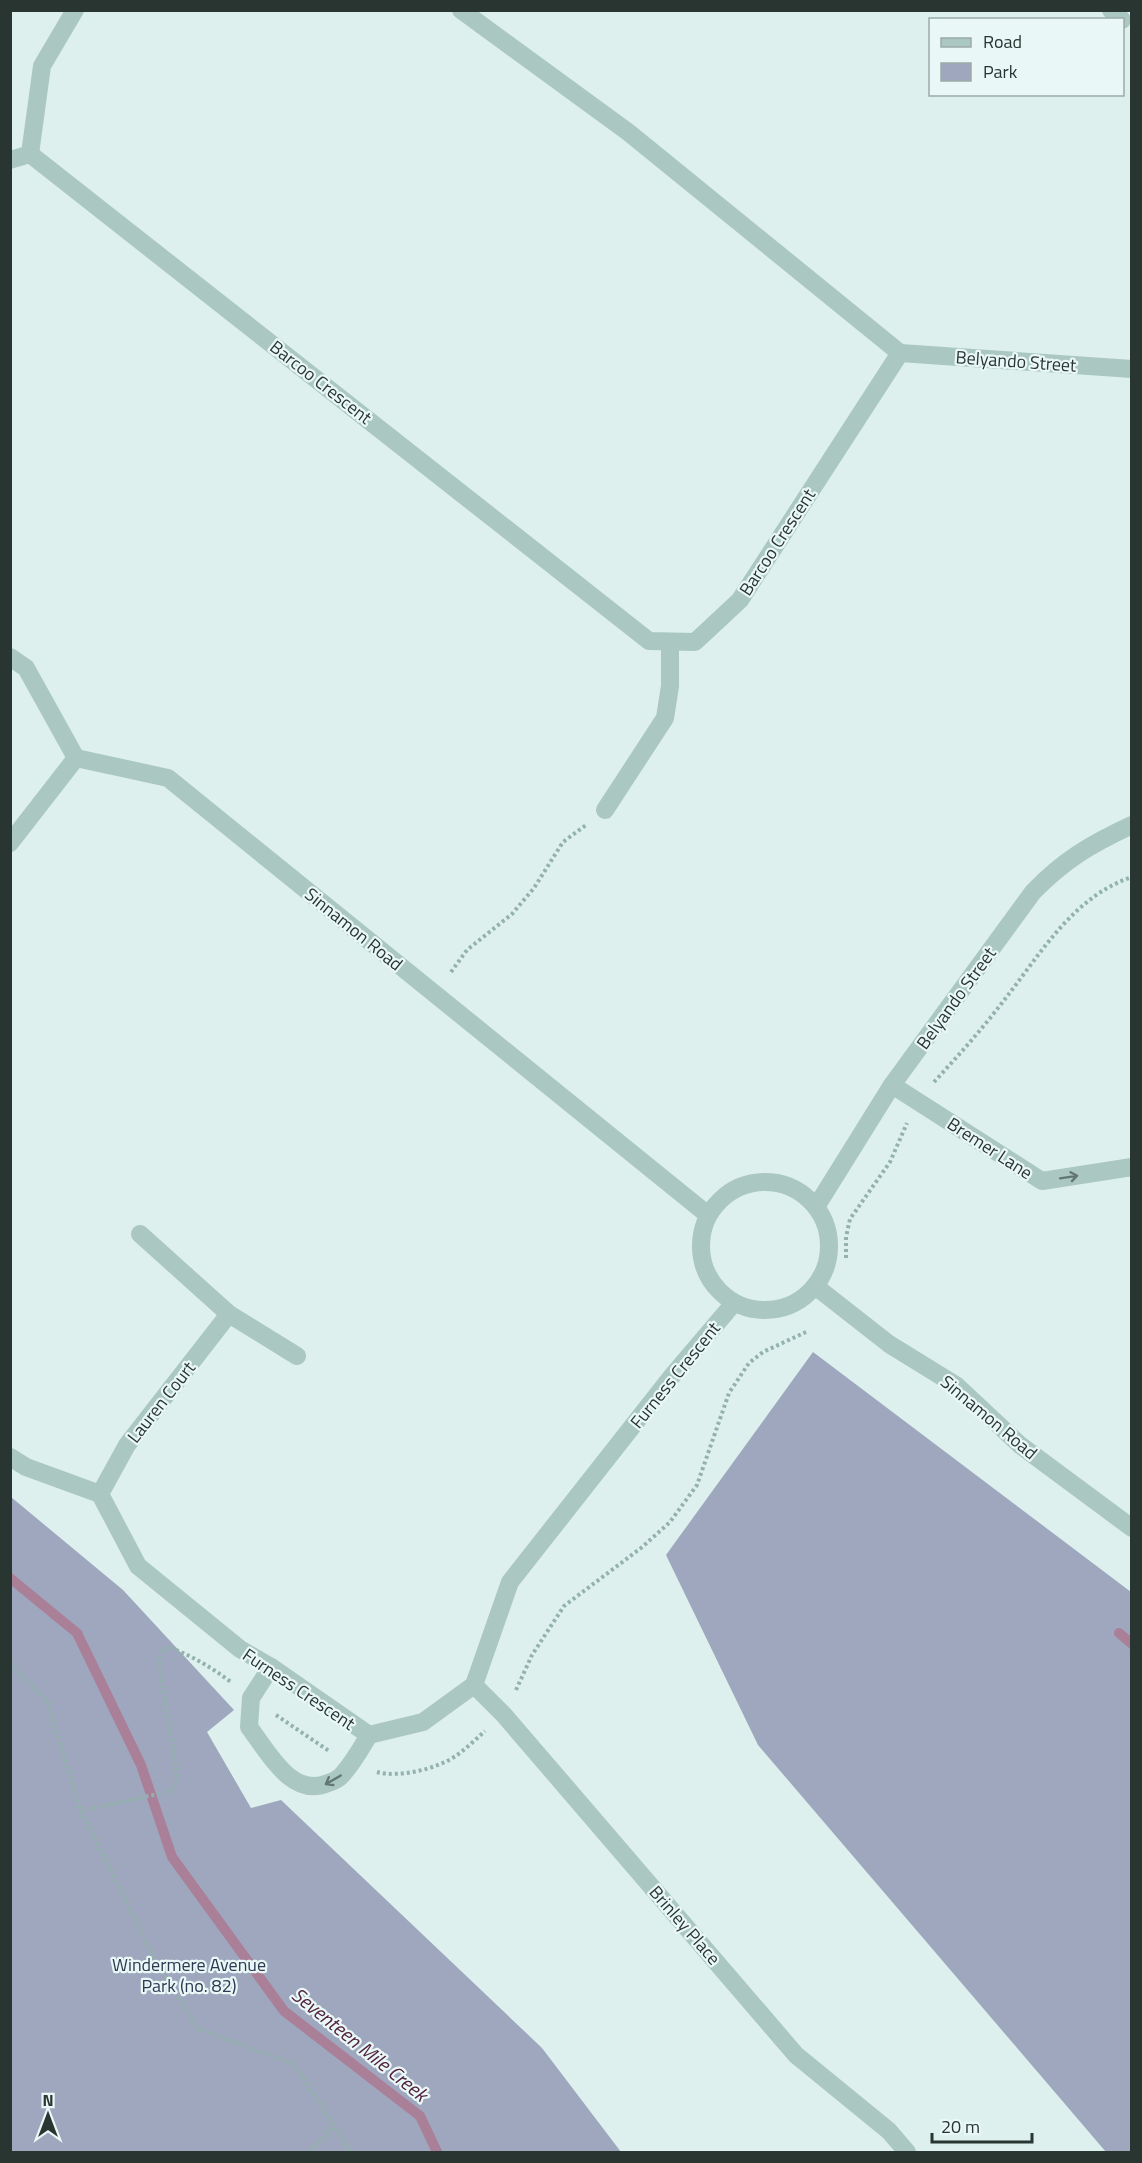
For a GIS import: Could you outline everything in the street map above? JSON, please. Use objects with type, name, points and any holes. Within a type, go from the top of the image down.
[{"type":"street","points":[[10,160],[30,154],[42,66],[75,10]]},
{"type":"street","points":[[460,10],[628,132],[900,353]]},
{"type":"street","name":"Barcoo Crescent","points":[[30,154],[649,641],[695,642],[740,600],[900,353]]},
{"type":"street","name":"Belyando Street","points":[[900,353],[1131,369]]},
{"type":"street","points":[[605,810],[665,718],[670,686],[670,642]]},
{"type":"street","points":[[10,657],[26,668],[76,758],[10,843]]},
{"type":"street","name":"Sinnamon Road","points":[[76,758],[168,778],[708,1215]]},
{"type":"street","name":"Belyando Street","points":[[816,1207],[892,1085],[1033,892],[1054,871],[1092,844],[1131,825]]},
{"type":"street","name":"Bremer Lane","points":[[892,1085],[1042,1181],[1131,1167]]},
{"type":"street","points":[[760,1182],[781,1184],[800,1192],[816,1207],[826,1226],[829,1247],[826,1268],[816,1286],[799,1301],[778,1309],[756,1310],[734,1303],[718,1291],[706,1274],[701,1254],[701,1234],[708,1215],[721,1199],[739,1187],[760,1182]]},
{"type":"street","points":[[140,1234],[229,1314],[297,1356]]},
{"type":"street","name":"Sinnamon Road","points":[[816,1286],[889,1344],[957,1386],[1020,1445],[1131,1528]]},
{"type":"street","name":"Furness Crescent","points":[[100,1494],[138,1566],[240,1649],[271,1666],[369,1735],[423,1722],[474,1685],[510,1582],[672,1376],[734,1303]]},
{"type":"street","name":"Lauren Court","points":[[100,1494],[127,1445],[229,1314]]},
{"type":"street","points":[[10,1457],[26,1467],[100,1494]]},
{"type":"street","points":[[271,1666],[251,1698],[249,1727],[288,1777],[308,1788],[322,1786],[338,1779],[351,1765],[369,1735]]},
{"type":"street","name":"Brinley Place","points":[[474,1685],[504,1715],[796,2055],[889,2131],[907,2152]]},
{"type":"path","points":[[434,994],[467,950],[512,914],[534,888],[563,842],[605,810]]},
{"type":"path","points":[[846,1258],[849,1219],[890,1162],[917,1101],[969,1045],[1064,924],[1092,897],[1131,877]]},
{"type":"path","points":[[81,1811],[171,1791],[176,1785],[177,1775],[159,1662],[161,1651],[169,1647],[189,1654],[213,1668],[251,1698],[351,1765],[387,1775],[420,1771],[455,1757],[504,1715],[532,1655],[564,1606],[641,1548],[670,1522],[697,1485],[729,1393],[749,1364],[763,1352],[806,1332]]},
{"type":"path","points":[[10,1663],[47,1701],[81,1811],[158,1966],[198,2030],[294,2064],[351,2152]]},
{"type":"path","points":[[310,2152],[334,2126]]},
{"type":"green space","points":[[813,1352],[1131,1592],[1131,2152],[1106,2152],[758,1745],[666,1555]]},
{"type":"green space","name":"Windermere Avenue Park (no. 82)","points":[[11,1497],[123,1590],[234,1710],[207,1732],[251,1808],[281,1800],[542,2048],[621,2152],[11,2152]]},
{"type":"waterway","name":"Seventeen Mile Creek","points":[[10,1578],[77,1633],[141,1765],[172,1857],[284,2011],[420,2116],[437,2152]]},
{"type":"waterway","points":[[1119,1633],[1132,1644]]}]
